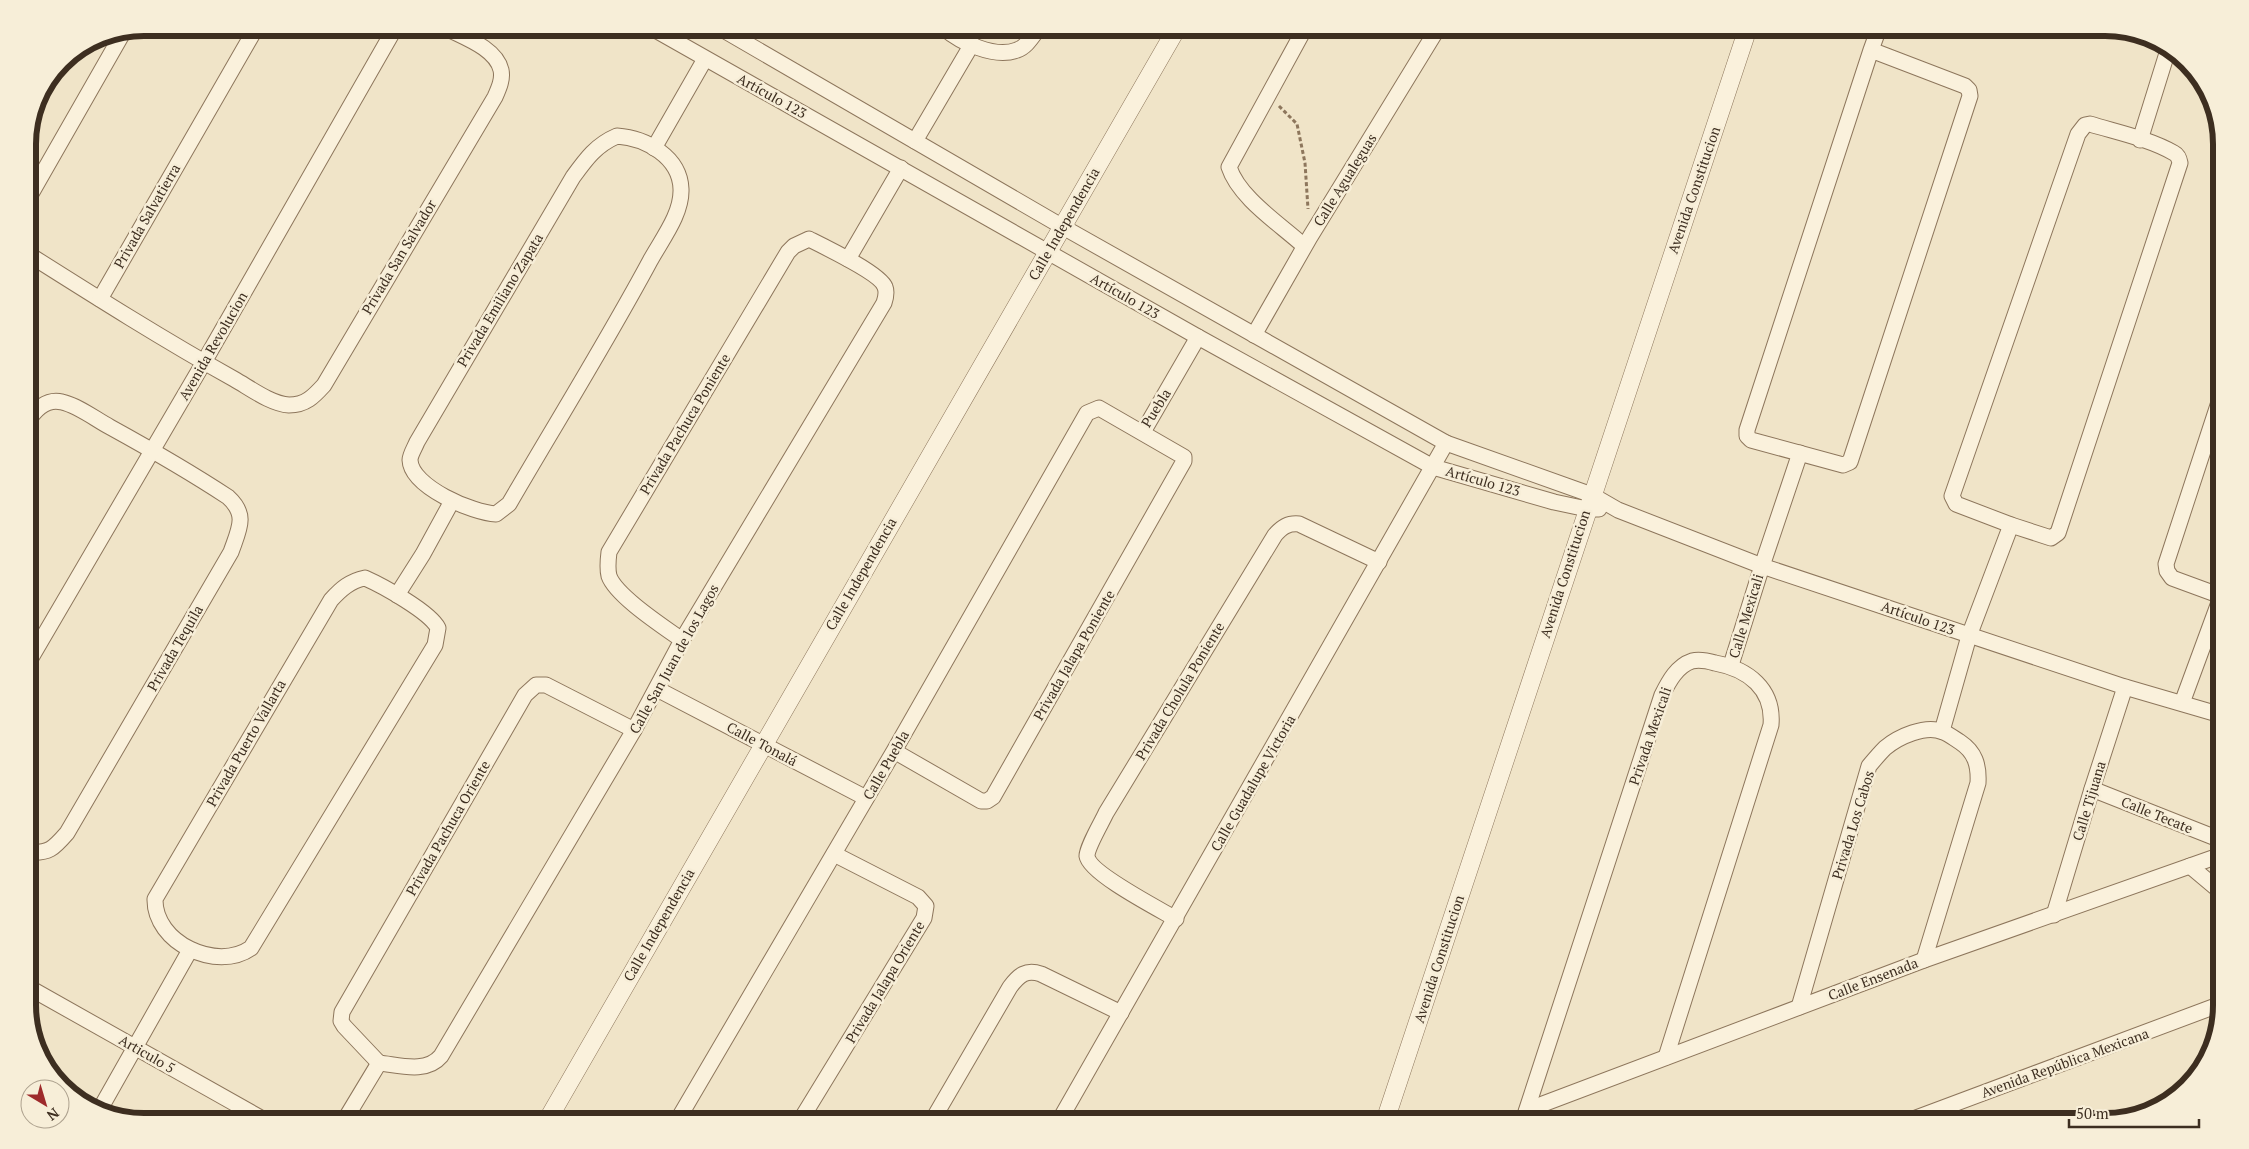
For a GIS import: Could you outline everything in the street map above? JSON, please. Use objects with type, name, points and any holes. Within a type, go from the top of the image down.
[{"type":"street","name":"Privada Salvatierra","points":[[100,299],[251,36]]},
{"type":"street","name":"Avenida Revolucion","points":[[36,649],[204,362],[390,36]]},
{"type":"street","name":"Privada San Salvador","points":[[204,362],[268,398],[287,405],[302,404],[313,397],[324,385],[495,97],[501,82],[502,70],[497,61],[488,51],[461,36]]},
{"type":"street","name":"Artículo 123","points":[[666,36],[1198,338],[1433,467],[1554,502],[1589,502]]},
{"type":"street","name":"Artículo 123","points":[[735,36],[1446,444],[1589,502],[1618,510],[1762,566],[2125,688],[2213,713]]},
{"type":"street","points":[[958,36],[972,44],[996,52],[1019,50],[1032,36]]},
{"type":"street","name":"Calle Independencia","points":[[552,1113],[762,744],[1172,36]]},
{"type":"street","points":[[1300,36],[1269,90],[1229,167],[1233,179],[1242,190],[1307,241]]},
{"type":"street","name":"Calle Agualeguas","points":[[1254,334],[1307,241],[1433,36]]},
{"type":"street","name":"Avenida Constitucion","points":[[1388,1113],[1589,502],[1745,36]]},
{"type":"street","points":[[1872,50],[1964,86],[1969,90],[1970,96],[1850,462],[1843,465],[1751,440],[1747,436],[1747,430],[1876,36]]},
{"type":"street","points":[[36,185],[120,39]]},
{"type":"street","points":[[915,141],[972,44]]},
{"type":"street","points":[[2140,140],[2166,55]]},
{"type":"street","points":[[654,148],[705,59]]},
{"type":"street","points":[[2090,124],[2174,153],[2180,163],[2058,533],[2055,536],[2046,537],[2011,525],[1956,504],[1952,496],[2078,134],[2085,125],[2090,124]]},
{"type":"street","name":"Privada Emiliano Zapata","points":[[617,136],[632,137],[654,148],[670,159],[678,170],[681,189],[679,208],[638,284],[509,504],[496,514],[452,501],[427,485],[413,470],[410,459],[417,442],[588,156],[602,143],[617,136]]},
{"type":"street","points":[[848,259],[901,168]]},
{"type":"street","name":"Privada Pachuca Poniente","points":[[682,640],[634,604],[609,577],[609,552],[788,252],[794,246],[809,238],[848,259]]},
{"type":"street","points":[[36,259],[204,362]]},
{"type":"street","name":"Calle San Juan de los Lagos","points":[[379,1063],[423,1067],[429,1066],[441,1056],[658,689],[682,640],[884,303],[887,292],[885,285],[848,259]]},
{"type":"street","name":"Puebla","points":[[1093,409],[1099,408],[1143,432],[1198,338]]},
{"type":"street","points":[[36,412],[41,406],[51,402],[62,402],[152,450]]},
{"type":"street","name":"Calle Puebla","points":[[683,1113],[894,751],[1087,413],[1093,409]]},
{"type":"street","points":[[2213,420],[2166,564],[2172,578],[2213,594]]},
{"type":"street","name":"Privada Jalapa Poniente","points":[[894,751],[981,801],[987,801],[993,797],[1184,461],[1184,457],[1180,452],[1143,432]]},
{"type":"street","name":"Calle Guadalupe Victoria","points":[[1063,1113],[1446,444]]},
{"type":"street","name":"Privada Tequila","points":[[36,853],[40,854],[54,848],[67,833],[231,552],[237,534],[241,518],[238,506],[228,497],[152,450]]},
{"type":"street","name":"Calle Mexicali","points":[[1731,666],[1800,453]]},
{"type":"street","points":[[397,596],[452,501]]},
{"type":"street","name":"Privada Cholula Poniente","points":[[1176,918],[1100,874],[1090,863],[1088,852],[1106,813],[1280,529],[1293,523],[1299,524],[1378,562]]},
{"type":"street","points":[[1924,960],[1978,782],[1979,771],[1972,754],[1964,745],[1942,731],[1968,636],[2011,525]]},
{"type":"street","name":"Privada Puerto Vallarta","points":[[365,578],[397,596],[436,623],[439,632],[435,644],[252,948],[242,955],[230,957],[212,957],[190,950],[168,931],[157,916],[154,908],[155,899],[331,600],[341,589],[355,580],[365,578]]},
{"type":"street","points":[[2182,703],[2213,619]]},
{"type":"street","name":"Privada Mexicali","points":[[1526,1113],[1662,695],[1670,680],[1682,667],[1692,661],[1700,660],[1731,666],[1754,679],[1766,692],[1772,712],[1770,724],[1666,1057]]},
{"type":"street","name":"Privada Pachuca Oriente","points":[[379,1063],[344,1026],[341,1021],[342,1012],[525,695],[536,685],[546,685],[634,730]]},
{"type":"street","name":"Calle Tijuana","points":[[2054,915],[2125,688]]},
{"type":"street","name":"Calle Tonalá","points":[[658,689],[866,798]]},
{"type":"street","name":"Privada Los Cabos","points":[[1799,1007],[1869,766],[1885,748],[1902,737],[1925,730],[1942,731]]},
{"type":"street","name":"Calle Tecate","points":[[2092,789],[2213,836]]},
{"type":"street","name":"Privada Jalapa Oriente","points":[[805,1113],[924,918],[926,911],[926,906],[918,897],[834,854]]},
{"type":"street","name":"Calle Ensenada","points":[[1532,1113],[1666,1057],[1924,960],[2213,858]]},
{"type":"street","points":[[2190,866],[2213,885]]},
{"type":"street","points":[[102,1104],[190,950]]},
{"type":"street","points":[[937,1113],[1010,987],[1026,972],[1034,971],[1041,974],[1121,1014]]},
{"type":"street","name":"Articulo 5","points":[[36,991],[250,1113]]},
{"type":"street","name":"Avenida República Mexicana","points":[[1932,1113],[2213,1007]]},
{"type":"street","points":[[349,1113],[379,1063]]},
{"type":"path","points":[[1269,90],[1281,109],[1297,124],[1305,163],[1307,241]]}]
